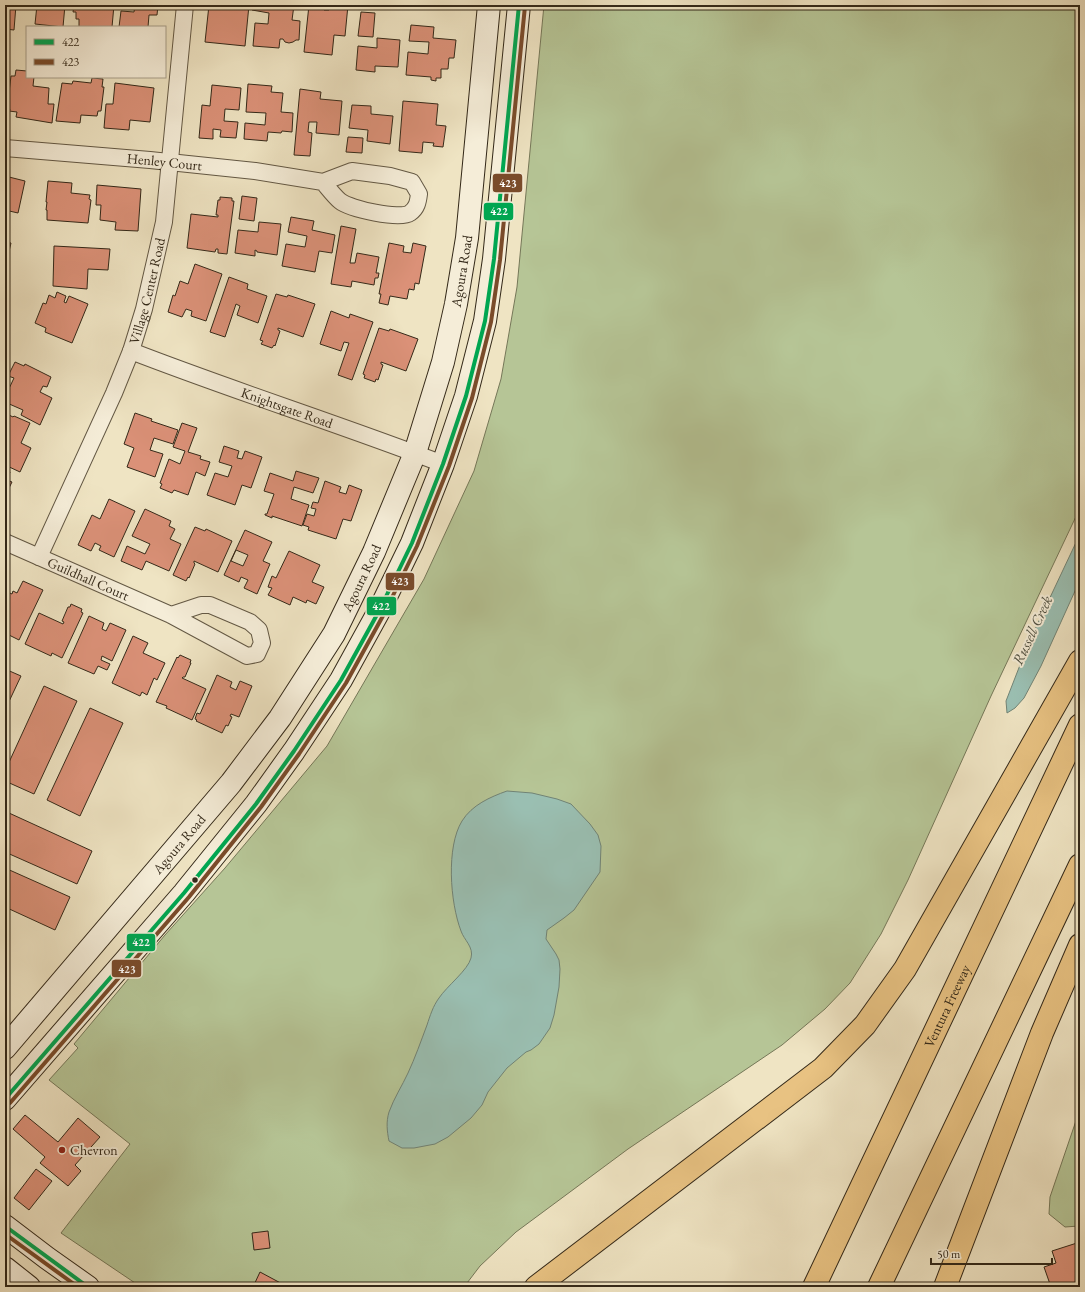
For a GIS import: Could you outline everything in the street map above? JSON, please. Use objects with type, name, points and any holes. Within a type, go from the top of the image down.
[{"type":"highway","points":[[536,1287],[823,1068],[865,1025],[905,969],[1080,661]]},
{"type":"highway","name":"Ventura Freeway","points":[[814,1287],[1080,725]]},
{"type":"highway","points":[[879,1287],[1080,865]]},
{"type":"highway","points":[[944,1287],[1042,1033],[1080,945]]},
{"type":"main road","name":"Agoura Road","points":[[5,1048],[231,783],[280,718],[334,634],[374,552],[415,453],[443,362],[456,304],[467,238],[489,5]]},
{"type":"main road","points":[[5,1099],[184,893],[256,804],[294,751],[341,680],[379,611],[412,543],[443,464],[466,396],[485,321],[494,259],[519,5]]},
{"type":"main road","points":[[231,783],[256,804]]},
{"type":"main road","points":[[5,1226],[88,1287]]},
{"type":"main road","points":[[5,1268],[29,1287]]},
{"type":"street","name":"Village Center Road","points":[[39,557],[114,393],[131,351],[144,309],[164,222],[185,5]]},
{"type":"street","name":"Henley Court","points":[[5,148],[255,171],[323,182],[352,171],[390,176],[412,182],[419,194],[417,206],[409,214],[397,215],[366,211],[341,202],[323,182]]},
{"type":"street","name":"Knightsgate Road","points":[[131,351],[185,372],[443,464]]},
{"type":"street","name":"Guildhall Court","points":[[5,542],[171,615],[246,656],[257,654],[262,643],[259,630],[250,622],[210,605],[201,605],[171,615]]},
{"type":"green space","points":[[544,5],[1080,5],[1080,508],[991,696],[908,880],[881,934],[850,983],[825,1009],[782,1045],[628,1149],[516,1232],[480,1266],[464,1287],[141,1287],[61,1233],[130,1144],[49,1080],[78,1048],[74,1044],[165,935],[225,868],[327,746],[424,579],[474,471],[501,379],[517,287]]},
{"type":"green space","points":[[1080,1109],[1080,1229],[1079,1226],[1065,1227],[1049,1214],[1050,1197]]},
{"type":"water","points":[[1080,534],[1080,580],[1041,666],[1024,698],[1015,708],[1007,713],[1006,701],[1029,642]]},
{"type":"water","points":[[507,791],[532,793],[571,804],[598,835],[601,846],[600,872],[574,910],[547,930],[546,939],[559,960],[559,987],[550,1028],[539,1044],[526,1052],[507,1068],[488,1092],[482,1105],[471,1118],[448,1137],[435,1144],[414,1148],[402,1148],[389,1141],[387,1119],[389,1112],[411,1067],[435,1004],[466,968],[472,954],[470,947],[462,934],[457,919],[452,890],[452,860],[457,832],[462,821],[471,810],[488,799]]},
{"type":"building","points":[[5,5],[16,5],[14,30],[5,29]]},
{"type":"building","points":[[37,5],[65,5],[63,26],[35,24]]},
{"type":"building","points":[[74,5],[114,5],[112,26],[79,26],[79,19],[76,19],[76,12],[73,12]]},
{"type":"building","points":[[135,5],[158,5],[157,15],[149,15],[148,26],[119,26],[121,11],[134,12]]},
{"type":"building","points":[[209,5],[249,5],[245,46],[205,42]]},
{"type":"building","points":[[252,5],[294,5],[292,20],[300,21],[299,40],[289,43],[285,42],[283,39],[280,39],[279,48],[253,46],[255,23],[268,24],[269,13],[252,10]]},
{"type":"building","points":[[309,5],[324,5],[324,10],[329,10],[330,5],[348,5],[345,36],[334,35],[332,55],[304,52]]},
{"type":"building","points":[[361,12],[375,13],[373,37],[358,36]]},
{"type":"building","points":[[411,25],[434,27],[433,38],[456,40],[454,58],[449,58],[448,69],[441,69],[441,78],[436,78],[436,81],[431,80],[431,77],[406,75],[408,52],[428,54],[429,42],[409,41]]},
{"type":"building","points":[[377,38],[400,40],[398,67],[375,66],[375,72],[356,70],[358,46],[377,48]]},
{"type":"building","points":[[16,70],[26,71],[26,78],[34,78],[33,86],[49,88],[48,104],[54,104],[52,123],[16,117],[17,112],[9,111],[10,109],[7,109],[11,76],[15,76]]},
{"type":"building","points":[[5,78],[7,78],[5,95]]},
{"type":"building","points":[[92,78],[103,79],[102,87],[104,87],[101,111],[98,111],[97,116],[81,115],[80,123],[56,121],[62,83],[72,84],[73,81],[91,83]]},
{"type":"building","points":[[115,83],[154,88],[150,122],[130,120],[129,130],[104,128],[106,104],[113,104]]},
{"type":"building","points":[[248,84],[272,86],[271,92],[283,93],[281,112],[293,113],[292,132],[268,132],[267,141],[244,139],[245,123],[265,125],[266,113],[246,112]]},
{"type":"building","points":[[212,85],[241,88],[239,110],[225,109],[224,121],[238,122],[236,138],[220,137],[221,130],[213,129],[213,139],[199,138],[202,105],[210,106]]},
{"type":"building","points":[[300,89],[321,92],[320,99],[342,101],[339,135],[316,133],[317,122],[309,122],[308,132],[312,133],[310,156],[294,155]]},
{"type":"building","points":[[403,101],[438,104],[436,125],[446,126],[443,147],[433,146],[434,143],[423,142],[422,153],[399,151]]},
{"type":"building","points":[[352,105],[371,106],[371,114],[393,116],[390,144],[367,141],[368,130],[349,128]]},
{"type":"building","points":[[348,137],[363,138],[362,153],[346,152]]},
{"type":"building","points":[[5,176],[25,181],[18,213],[5,210]]},
{"type":"building","points":[[48,181],[72,183],[71,193],[90,195],[89,199],[91,200],[88,223],[47,220],[46,202]]},
{"type":"building","points":[[97,185],[141,189],[138,231],[115,230],[116,222],[100,220],[101,205],[96,205]]},
{"type":"building","points":[[242,196],[257,198],[254,221],[239,219]]},
{"type":"building","points":[[220,197],[232,198],[232,201],[234,201],[227,254],[218,253],[218,249],[216,249],[215,252],[187,248],[191,214],[218,217],[218,215],[216,215],[218,200],[220,200]]},
{"type":"building","points":[[291,217],[314,221],[312,230],[335,235],[332,253],[319,251],[315,272],[282,266],[286,244],[305,247],[307,236],[288,232]]},
{"type":"building","points":[[259,222],[281,224],[277,255],[257,252],[255,250],[255,256],[235,253],[238,230],[258,232]]},
{"type":"building","points":[[341,226],[356,229],[350,263],[355,263],[357,253],[379,257],[376,273],[379,273],[378,278],[375,278],[374,285],[352,281],[351,287],[331,284]]},
{"type":"building","points":[[5,242],[11,243],[5,268]]},
{"type":"building","points":[[389,243],[404,246],[403,252],[411,253],[413,243],[426,246],[419,284],[415,283],[414,290],[409,289],[407,299],[390,296],[388,305],[379,303],[381,294],[379,294]]},
{"type":"building","points":[[54,246],[110,249],[108,270],[88,269],[87,289],[53,286]]},
{"type":"building","points":[[195,264],[222,274],[206,321],[191,316],[192,311],[186,309],[182,317],[168,312],[173,295],[175,296],[180,281],[188,284]]},
{"type":"building","points":[[229,277],[248,284],[247,289],[267,296],[258,323],[237,315],[240,306],[236,304],[225,337],[210,332]]},
{"type":"building","points":[[57,292],[66,296],[64,302],[66,303],[69,296],[88,304],[72,343],[45,332],[46,328],[35,323],[43,303],[46,304],[49,295],[55,298]]},
{"type":"building","points":[[276,294],[287,297],[288,295],[315,304],[303,337],[278,328],[280,331],[275,346],[274,345],[272,348],[261,344],[263,341],[260,340]]},
{"type":"building","points":[[331,311],[349,318],[350,314],[373,322],[352,380],[338,375],[349,343],[344,342],[341,351],[320,344]]},
{"type":"building","points":[[379,328],[389,331],[390,329],[418,339],[406,371],[381,362],[383,365],[378,380],[376,379],[375,382],[364,378],[365,375],[363,374]]},
{"type":"building","points":[[15,362],[24,366],[25,364],[51,377],[47,387],[43,386],[40,392],[52,398],[40,425],[21,415],[23,410],[7,403],[8,402],[5,400],[14,378],[8,376]]},
{"type":"building","points":[[5,413],[30,423],[21,443],[31,448],[20,472],[5,465]]},
{"type":"building","points":[[135,413],[152,419],[151,421],[178,430],[173,444],[154,438],[150,450],[163,454],[155,477],[127,467],[134,448],[124,444]]},
{"type":"building","points":[[182,423],[197,428],[188,452],[201,456],[200,459],[210,462],[205,476],[196,472],[188,495],[174,490],[172,493],[160,488],[162,484],[160,483],[169,459],[180,464],[185,451],[173,447]]},
{"type":"building","points":[[224,446],[239,451],[237,458],[242,459],[245,451],[262,457],[251,488],[242,485],[235,505],[207,495],[215,473],[228,477],[232,466],[219,462]]},
{"type":"building","points":[[5,469],[10,472],[7,480],[12,482],[6,494],[8,495],[5,502]]},
{"type":"building","points":[[296,471],[319,478],[313,493],[294,487],[291,499],[309,505],[302,526],[265,515],[267,514],[274,494],[264,491],[270,473],[293,481]]},
{"type":"building","points":[[325,481],[341,487],[339,492],[346,494],[349,485],[362,490],[351,521],[343,519],[336,539],[308,530],[309,527],[303,525],[307,514],[314,516],[316,509],[311,508],[313,502],[318,503]]},
{"type":"building","points":[[109,499],[135,511],[114,557],[99,550],[101,546],[95,543],[91,551],[78,545],[92,515],[100,519]]},
{"type":"building","points":[[145,509],[171,521],[169,526],[175,529],[170,539],[181,544],[169,571],[146,561],[142,570],[121,561],[127,546],[145,554],[150,544],[132,536]]},
{"type":"building","points":[[195,527],[205,531],[206,529],[232,541],[218,572],[194,561],[195,564],[189,578],[188,577],[186,581],[173,575]]},
{"type":"building","points":[[245,530],[272,542],[263,561],[270,564],[257,594],[244,588],[248,580],[241,577],[239,582],[224,575]],"holes":[[[236,550],[248,555],[243,566],[231,561]]]},
{"type":"building","points":[[289,551],[320,565],[312,582],[324,587],[316,604],[307,600],[306,603],[293,597],[290,605],[268,595],[272,588],[268,587],[272,576],[276,578]]},
{"type":"building","points":[[23,581],[43,590],[19,640],[5,633],[5,591],[12,594],[13,591],[17,593]]},
{"type":"building","points":[[71,604],[82,609],[81,612],[83,613],[62,658],[52,653],[51,656],[25,644],[39,613],[63,624],[64,622],[62,621],[68,607],[70,607]]},
{"type":"building","points":[[89,616],[104,623],[102,629],[106,631],[110,623],[126,630],[112,661],[102,656],[101,660],[110,664],[107,670],[98,666],[94,674],[68,663]]},
{"type":"building","points":[[133,636],[148,643],[143,653],[165,663],[157,680],[154,678],[147,695],[142,692],[140,696],[112,683]]},
{"type":"building","points":[[180,655],[191,660],[185,677],[182,678],[206,689],[192,720],[166,708],[167,706],[156,702],[177,657],[178,658]]},
{"type":"building","points":[[5,669],[21,676],[5,710]]},
{"type":"building","points":[[217,675],[232,682],[230,687],[236,690],[240,681],[252,686],[239,717],[231,714],[230,716],[232,717],[228,726],[226,725],[222,733],[196,721],[197,720],[195,719],[197,713],[200,714]]},
{"type":"building","points":[[44,686],[77,701],[34,794],[5,781],[5,771]]},
{"type":"building","points":[[90,708],[123,723],[80,816],[47,800]]},
{"type":"building","points":[[9,813],[92,851],[77,884],[5,852],[5,821]]},
{"type":"building","points":[[5,868],[70,897],[55,930],[5,907]]},
{"type":"building","name":"Chevron","points":[[25,1115],[58,1142],[78,1118],[100,1137],[75,1165],[81,1171],[68,1186],[40,1163],[45,1157],[13,1129]]},
{"type":"building","name":"Chevron","points":[[36,1169],[52,1181],[29,1210],[14,1198]]},
{"type":"building","points":[[268,1231],[270,1248],[254,1250],[252,1233]]},
{"type":"building","points":[[1080,1242],[1080,1287],[1051,1287],[1044,1267],[1056,1263],[1052,1251]]},
{"type":"building","points":[[260,1272],[288,1287],[253,1287]]},
{"type":"transit line","name":"422","points":[[5,1099],[184,893],[256,804],[294,751],[341,680],[379,611],[412,543],[443,464],[466,396],[485,321],[494,259],[519,5]]},
{"type":"transit line","name":"423","points":[[10,1103],[189,897],[261,807],[299,754],[346,683],[384,614],[417,546],[449,466],[472,398],[491,322],[500,260],[525,6]]},
{"type":"transit line","name":"422","points":[[5,1226],[88,1287]]},
{"type":"transit line","name":"423","points":[[5,1234],[78,1287]]},
{"type":"place","name":"Chevron","points":[[62,1150]]},
{"type":"water label","name":"Russell Creek","points":[[1032,630]]}]
